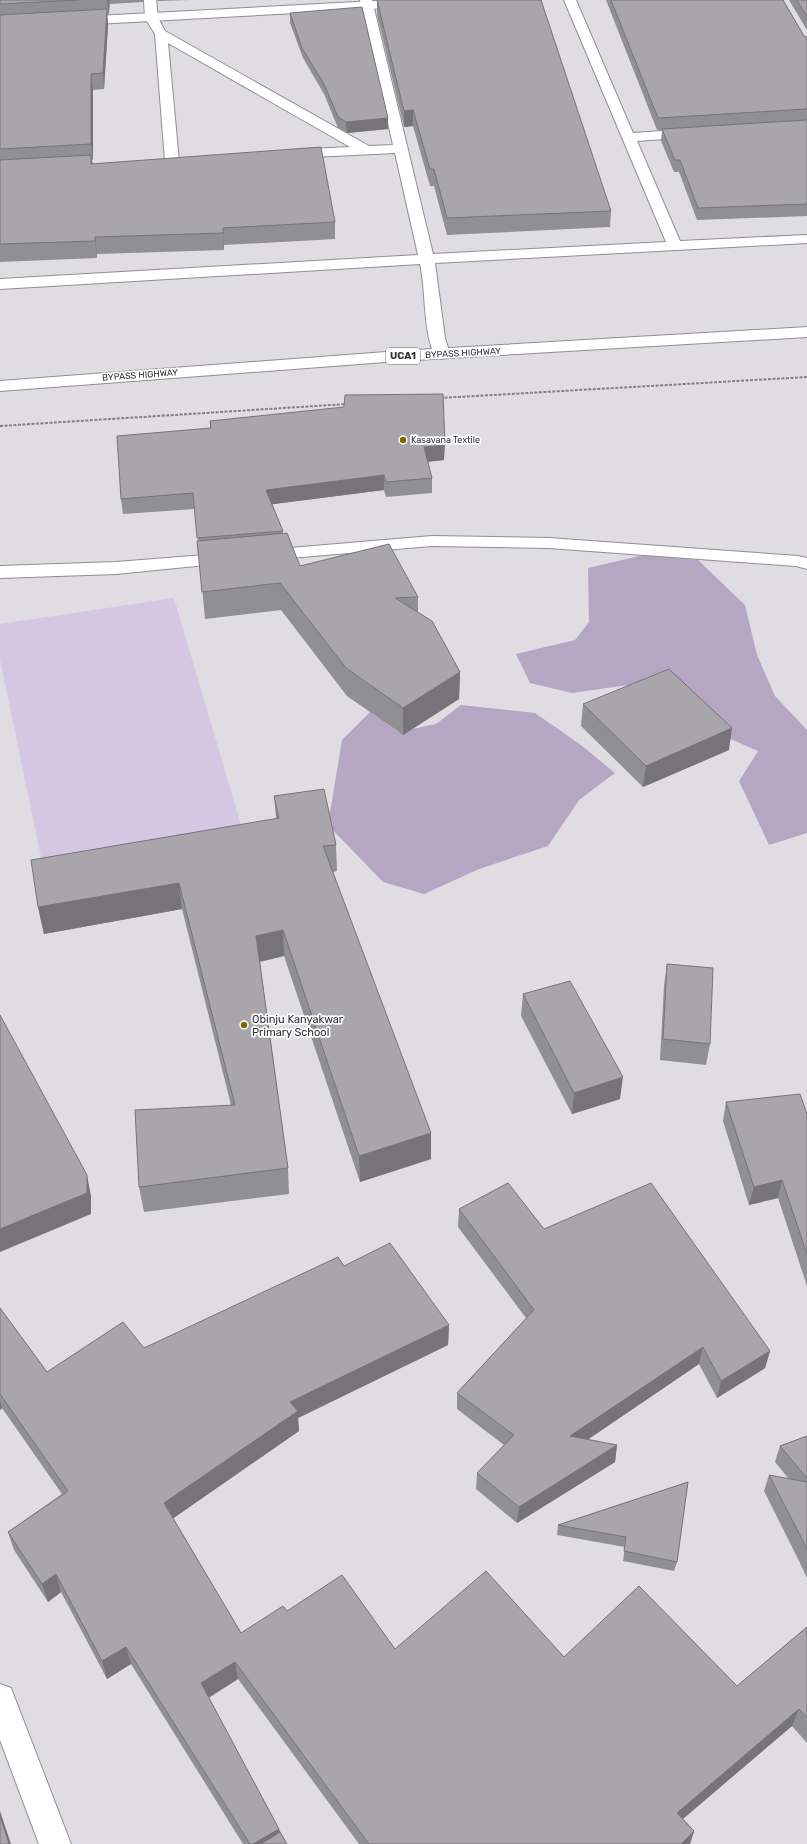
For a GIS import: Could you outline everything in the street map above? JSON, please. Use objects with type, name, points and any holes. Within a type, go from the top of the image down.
[{"type":"street","points":[[150,0],[151,22],[161,34],[366,150]]},
{"type":"street","points":[[570,0],[675,246]]},
{"type":"street","points":[[366,3],[426,259],[437,338],[442,354]]},
{"type":"street","points":[[63,21],[366,3],[420,3]]},
{"type":"street","points":[[161,34],[172,161]]},
{"type":"street","points":[[629,137],[706,132]]},
{"type":"street","points":[[280,155],[401,149]]},
{"type":"street","points":[[156,162],[187,160]]},
{"type":"street","points":[[0,284],[426,259],[807,239]]},
{"type":"street","name":"BYPASS HIGHWAY","points":[[0,386],[399,356],[807,332]]},
{"type":"street","points":[[0,572],[116,568],[432,541],[549,543],[798,561],[807,564]]},
{"type":"street","points":[[0,1699],[55,1844]]},
{"type":"path","points":[[440,398],[807,377]]},
{"type":"path","points":[[0,426],[352,404]]},
{"type":"shaded area","points":[[644,555],[698,560],[745,605],[757,655],[775,696],[807,730],[807,833],[769,845],[739,781],[758,751],[696,724],[642,683],[572,693],[530,683],[516,654],[575,640],[589,622],[588,568]]},
{"type":"shaded area","points":[[174,598],[244,835],[45,876],[0,660],[0,624]]},
{"type":"shaded area","points":[[461,705],[535,713],[581,745],[615,773],[579,800],[548,846],[479,869],[424,894],[383,882],[328,825],[342,740],[370,712],[398,732],[436,724]]},
{"type":"building","points":[[0,0],[79,0],[0,4]]},
{"type":"building","points":[[377,0],[541,0],[611,211],[447,218],[434,169],[430,169],[413,110],[404,111]]},
{"type":"building","points":[[611,0],[783,0],[804,36],[807,37],[807,109],[658,118]]},
{"type":"building","points":[[797,0],[807,0],[807,17]]},
{"type":"building","points":[[362,7],[388,118],[346,122],[338,117],[324,84],[302,48],[290,13]]},
{"type":"building","points":[[107,9],[103,73],[91,74],[91,144],[0,149],[0,15]]},
{"type":"building","points":[[807,120],[807,204],[698,208],[680,160],[675,160],[662,129]]},
{"type":"building","points":[[321,147],[335,222],[223,228],[223,233],[95,237],[95,241],[0,244],[0,160],[91,155],[91,164]]},
{"type":"building","points":[[443,394],[445,445],[424,447],[432,478],[386,482],[384,475],[266,490],[283,531],[197,538],[193,493],[121,499],[117,436],[211,428],[210,421],[344,407],[345,395]]},
{"type":"building","points":[[287,533],[300,566],[389,544],[418,597],[395,598],[432,621],[460,672],[403,708],[346,668],[280,583],[202,592],[197,541]]},
{"type":"building","points":[[669,669],[732,728],[646,766],[583,704]]},
{"type":"building","points":[[324,789],[336,845],[323,846],[431,1133],[359,1156],[283,930],[256,936],[288,1168],[139,1187],[135,1110],[235,1105],[179,883],[38,907],[31,860],[279,818],[274,796]]},
{"type":"building","points":[[667,964],[713,968],[710,1044],[663,1039]]},
{"type":"building","points":[[570,981],[623,1077],[574,1093],[523,994]]},
{"type":"building","points":[[0,1015],[87,1175],[87,1193],[0,1229]]},
{"type":"building","points":[[800,1094],[807,1114],[807,1254],[782,1180],[754,1187],[726,1102]]},
{"type":"building","points":[[508,1183],[544,1229],[651,1183],[770,1351],[721,1381],[703,1347],[570,1436],[617,1445],[519,1507],[477,1473],[514,1435],[457,1393],[534,1310],[459,1209]]},
{"type":"building","points":[[390,1243],[449,1325],[290,1402],[298,1411],[164,1503],[241,1633],[283,1606],[287,1611],[342,1575],[395,1649],[486,1571],[564,1657],[639,1586],[737,1686],[807,1627],[807,1718],[799,1709],[677,1813],[694,1831],[681,1844],[369,1844],[235,1662],[201,1683],[279,1829],[253,1844],[250,1844],[126,1647],[102,1661],[56,1574],[42,1584],[8,1532],[68,1491],[0,1394],[0,1308],[47,1372],[123,1322],[144,1348],[338,1257],[344,1266]]},
{"type":"building","points":[[807,1436],[807,1478],[780,1446]]},
{"type":"building","points":[[769,1475],[807,1482],[807,1550],[805,1545]]},
{"type":"building","points":[[688,1482],[677,1562],[624,1551],[626,1537],[558,1525]]},
{"type":"building","points":[[0,1816],[9,1844],[0,1844]]},
{"type":"building","points":[[280,1832],[287,1844],[261,1844]]},
{"type":"place","name":"Kasavana Textile","points":[[403,440]]},
{"type":"place","name":"Obinju Kanyakwar Primary School","points":[[244,1025]]}]
